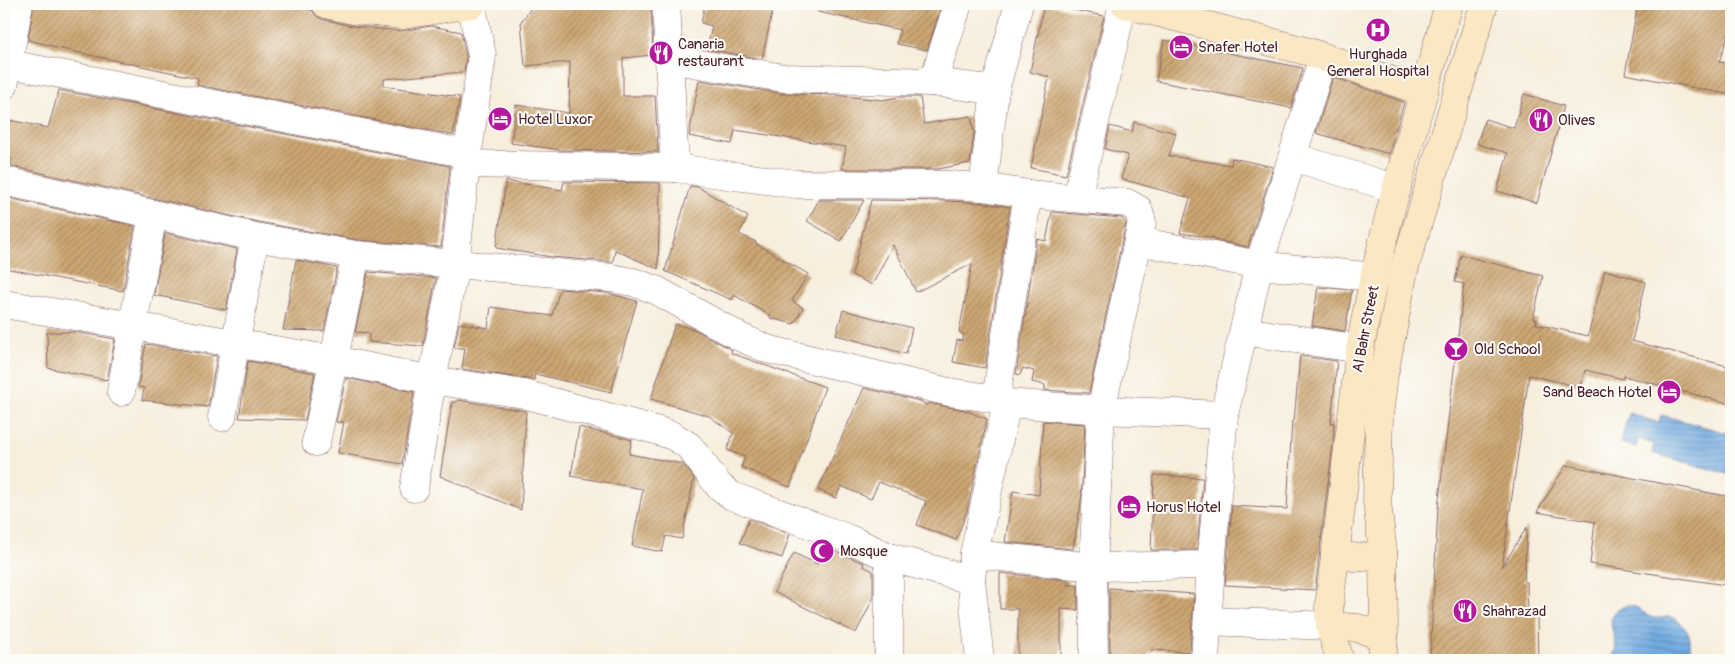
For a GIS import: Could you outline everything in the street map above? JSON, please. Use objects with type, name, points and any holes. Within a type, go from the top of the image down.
[{"type":"main road","points":[[326,4],[354,10],[403,15],[472,4]]},
{"type":"main road","points":[[1124,4],[1323,57],[1424,92]]},
{"type":"main road","name":"Al Bahr Street","points":[[1340,660],[1330,626],[1329,607],[1360,349],[1375,277],[1397,189],[1449,4]]},
{"type":"main road","name":"Al Bahr Street","points":[[1383,649],[1383,552],[1377,502],[1379,425],[1384,375],[1404,270],[1484,4]]},
{"type":"main road","points":[[1335,553],[1359,558],[1383,552]]},
{"type":"main road","points":[[1330,626],[1358,628],[1383,649]]},
{"type":"street","points":[[19,4],[5,71],[467,159],[676,168],[796,184],[948,185],[1127,203],[1138,209],[1142,222],[1101,410],[1093,567],[1094,660]]},
{"type":"street","points":[[414,488],[432,380],[455,264],[467,159],[482,55],[472,4]]},
{"type":"street","points":[[666,4],[676,168]]},
{"type":"street","points":[[933,82],[958,4]]},
{"type":"street","points":[[983,188],[996,90],[1019,4]]},
{"type":"street","points":[[1077,198],[1124,4]]},
{"type":"street","points":[[1205,660],[1224,415],[1259,265],[1323,57]]},
{"type":"street","points":[[669,59],[784,78],[933,82],[996,90]]},
{"type":"street","points":[[1293,157],[1397,189]]},
{"type":"street","points":[[4,181],[255,237],[356,255],[611,278],[634,282],[656,290],[740,337],[767,349],[949,392],[1001,401],[1101,410],[1224,415]]},
{"type":"street","points":[[980,660],[972,567],[1001,401],[1028,194]]},
{"type":"street","points":[[121,392],[153,214]]},
{"type":"street","points":[[222,417],[255,237]]},
{"type":"street","points":[[1138,241],[1259,265],[1375,277]]},
{"type":"street","points":[[316,442],[356,255]]},
{"type":"street","points":[[4,304],[334,360],[432,380],[524,394],[674,436],[688,446],[719,486],[732,496],[846,538],[889,557],[972,567],[1211,565]]},
{"type":"street","points":[[1244,331],[1360,349]]},
{"type":"street","points":[[889,557],[889,660]]},
{"type":"street","points":[[1208,621],[1330,626]]},
{"type":"water","points":[[1629,413],[1659,423],[1661,415],[1731,434],[1731,475],[1652,453],[1654,444],[1638,439],[1636,447],[1620,443]]},
{"type":"water","points":[[1627,605],[1638,608],[1654,618],[1671,617],[1678,621],[1686,629],[1690,638],[1692,660],[1608,660],[1614,654],[1616,647],[1611,624],[1612,617],[1617,611]]},
{"type":"building","points":[[34,4],[263,4],[312,10],[316,16],[322,19],[352,26],[401,31],[431,26],[461,32],[466,56],[464,72],[384,79],[384,86],[460,97],[453,135],[197,85],[198,78],[52,47],[28,40]]},
{"type":"building","points":[[534,4],[651,4],[653,55],[623,58],[623,96],[655,96],[658,152],[561,150],[511,143],[516,105],[569,113],[570,62],[525,66],[521,22]]},
{"type":"building","points":[[705,4],[774,4],[762,59],[707,49],[712,26],[701,23]]},
{"type":"building","points":[[819,4],[942,4],[927,50],[897,44],[900,30],[818,12]]},
{"type":"building","points":[[1044,4],[1104,16],[1066,175],[1031,168],[1049,77],[1030,72]]},
{"type":"building","points":[[1638,4],[1731,4],[1731,26],[1719,62],[1731,64],[1731,95],[1625,74]]},
{"type":"building","points":[[1164,40],[1303,68],[1291,108],[1156,81]]},
{"type":"building","points":[[1333,77],[1404,102],[1389,154],[1316,133]]},
{"type":"building","points":[[699,80],[784,94],[834,95],[882,100],[899,97],[920,97],[924,124],[971,116],[974,133],[970,163],[938,169],[842,169],[846,147],[735,130],[732,144],[689,136]]},
{"type":"building","points":[[59,90],[450,166],[441,247],[358,240],[258,222],[11,166],[12,158],[4,156],[4,119],[48,128]]},
{"type":"building","points":[[1524,94],[1564,106],[1537,203],[1497,191],[1508,153],[1477,144],[1485,119],[1514,128]]},
{"type":"building","points":[[1134,122],[1176,133],[1169,156],[1231,165],[1232,158],[1273,167],[1248,247],[1215,240],[1215,238],[1180,233],[1190,198],[1121,179],[1128,155],[1105,149],[1110,126],[1132,132]]},
{"type":"building","points":[[506,181],[562,190],[564,182],[660,183],[658,269],[615,250],[613,262],[552,257],[496,248]]},
{"type":"building","points":[[690,186],[698,187],[748,217],[739,234],[756,242],[808,274],[792,301],[803,308],[794,324],[770,318],[771,316],[734,295],[732,300],[665,271]]},
{"type":"building","points":[[4,197],[135,226],[123,291],[4,268]]},
{"type":"building","points":[[819,200],[864,200],[841,241],[807,221]]},
{"type":"building","points":[[871,200],[948,201],[1010,207],[985,368],[953,362],[957,340],[962,341],[964,335],[959,332],[972,264],[916,292],[893,245],[872,285],[852,275]]},
{"type":"building","points":[[1052,212],[1122,218],[1126,223],[1089,393],[1045,390],[1045,385],[1032,382],[1034,371],[1023,368],[1020,375],[1016,374],[1037,239],[1046,241]]},
{"type":"building","points":[[165,233],[237,249],[226,310],[154,295]]},
{"type":"building","points":[[1461,255],[1543,276],[1533,319],[1537,319],[1536,324],[1588,336],[1605,270],[1646,282],[1632,341],[1731,367],[1731,404],[1624,376],[1623,379],[1585,370],[1580,387],[1529,375],[1502,567],[1527,527],[1524,582],[1527,582],[1528,616],[1537,616],[1538,660],[1430,660],[1438,508],[1464,284],[1455,282]]},
{"type":"building","points":[[296,260],[337,268],[324,331],[283,330]]},
{"type":"building","points":[[368,272],[436,278],[423,346],[369,342],[369,333],[355,332]]},
{"type":"building","points":[[1318,287],[1352,290],[1345,331],[1312,326]]},
{"type":"building","points":[[560,289],[607,293],[637,301],[611,392],[535,374],[534,380],[462,369],[465,348],[454,348],[459,323],[488,328],[491,307],[552,316]]},
{"type":"building","points":[[843,310],[912,328],[906,354],[836,335]]},
{"type":"building","points":[[675,324],[696,330],[732,350],[731,353],[825,387],[790,487],[741,467],[745,457],[727,450],[733,433],[709,416],[651,399]]},
{"type":"building","points":[[47,332],[75,332],[115,339],[107,380],[48,368]]},
{"type":"building","points":[[146,344],[217,356],[208,407],[142,400],[144,388],[138,387]]},
{"type":"building","points":[[1300,356],[1337,361],[1331,423],[1334,423],[1333,443],[1315,590],[1225,585],[1232,506],[1287,509],[1292,421],[1294,421]]},
{"type":"building","points":[[248,361],[315,373],[305,420],[239,418]]},
{"type":"building","points":[[346,378],[414,392],[402,464],[338,453],[344,422],[336,422]]},
{"type":"building","points":[[864,388],[920,401],[927,405],[928,403],[964,410],[987,419],[967,511],[956,540],[917,525],[926,501],[879,482],[871,499],[841,486],[836,498],[818,490]]},
{"type":"building","points":[[458,400],[526,411],[521,510],[440,476],[452,402],[457,402]]},
{"type":"building","points":[[1043,421],[1085,424],[1081,503],[1073,549],[1005,542],[1013,491],[1039,495]]},
{"type":"building","points":[[579,427],[632,440],[629,454],[683,464],[694,478],[682,539],[666,536],[662,552],[632,546],[643,489],[571,476]]},
{"type":"building","points":[[1566,465],[1731,497],[1731,586],[1590,564],[1595,522],[1537,512]]},
{"type":"building","points":[[1154,475],[1203,478],[1197,550],[1151,550]]},
{"type":"building","points":[[749,519],[790,534],[782,558],[740,543]]},
{"type":"building","points":[[825,547],[864,563],[863,566],[873,571],[873,599],[856,633],[774,592],[794,553],[817,564]]},
{"type":"building","points":[[1000,573],[1068,580],[1067,585],[1078,585],[1078,610],[1061,609],[1061,660],[1018,660],[1018,609],[1000,609]]},
{"type":"building","points":[[1109,588],[1194,594],[1190,652],[1152,650],[1145,660],[1110,658]]},
{"type":"place","name":"Hurghada General Hospital","points":[[1378,30]]},
{"type":"place","name":"Snafer Hotel","points":[[1181,47]]},
{"type":"place","name":"Canaria restaurant","points":[[661,53]]},
{"type":"place","name":"Hotel Luxor","points":[[500,119]]},
{"type":"place","name":"Olives","points":[[1541,120]]},
{"type":"place","name":"Old School","points":[[1456,349]]},
{"type":"place","name":"Sand Beach Hotel","points":[[1669,392]]},
{"type":"place","name":"Horus Hotel","points":[[1129,507]]},
{"type":"place","name":"Mosque","points":[[822,551]]},
{"type":"place","name":"Shahrazad","points":[[1465,611]]}]
